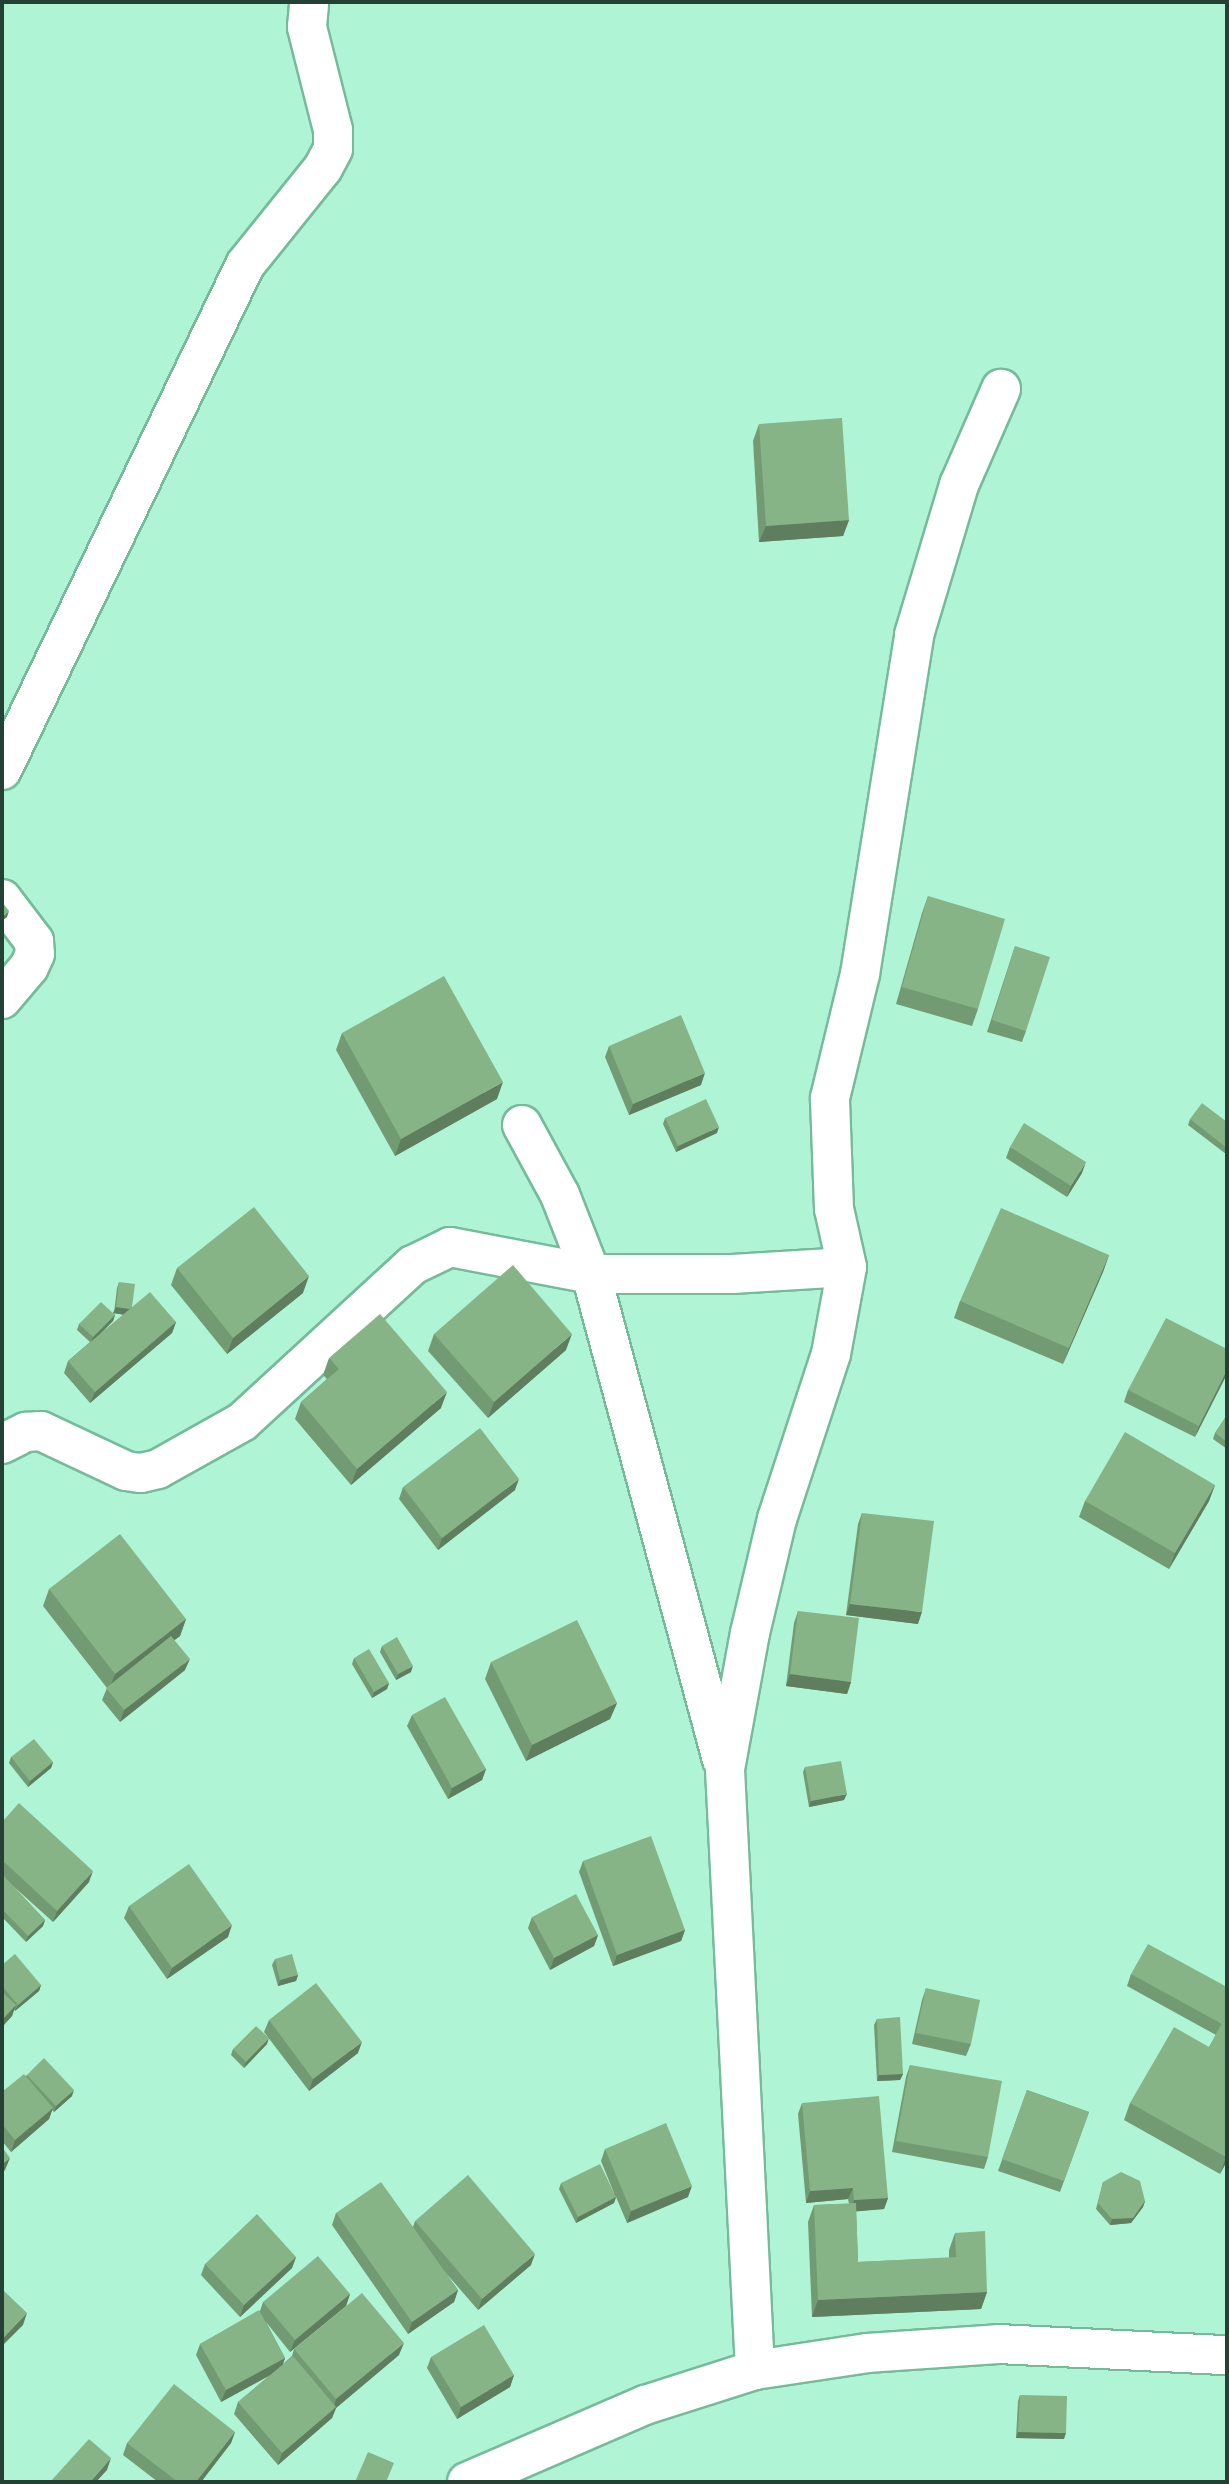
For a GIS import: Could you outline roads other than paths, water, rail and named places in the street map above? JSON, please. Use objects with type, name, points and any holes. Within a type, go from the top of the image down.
[{"type":"street","points":[[2,770],[245,265],[323,167],[333,149],[333,130],[307,27],[309,2]]},
{"type":"street","points":[[724,1769],[750,1633],[777,1519],[831,1354],[847,1267],[834,1209],[830,1098],[860,974],[914,635],[959,485],[1001,389]]},
{"type":"street","points":[[2,899],[34,941],[35,954],[29,967],[2,999]]},
{"type":"street","points":[[522,1125],[560,1195],[591,1274],[724,1769],[755,2370]]},
{"type":"street","points":[[2,1444],[26,1432],[41,1431],[126,1471],[141,1473],[158,1469],[242,1422],[413,1265],[450,1247],[591,1274],[732,1274],[847,1267]]},
{"type":"street","points":[[467,2482],[645,2405],[755,2370],[867,2353],[998,2344],[1227,2355]]}]
